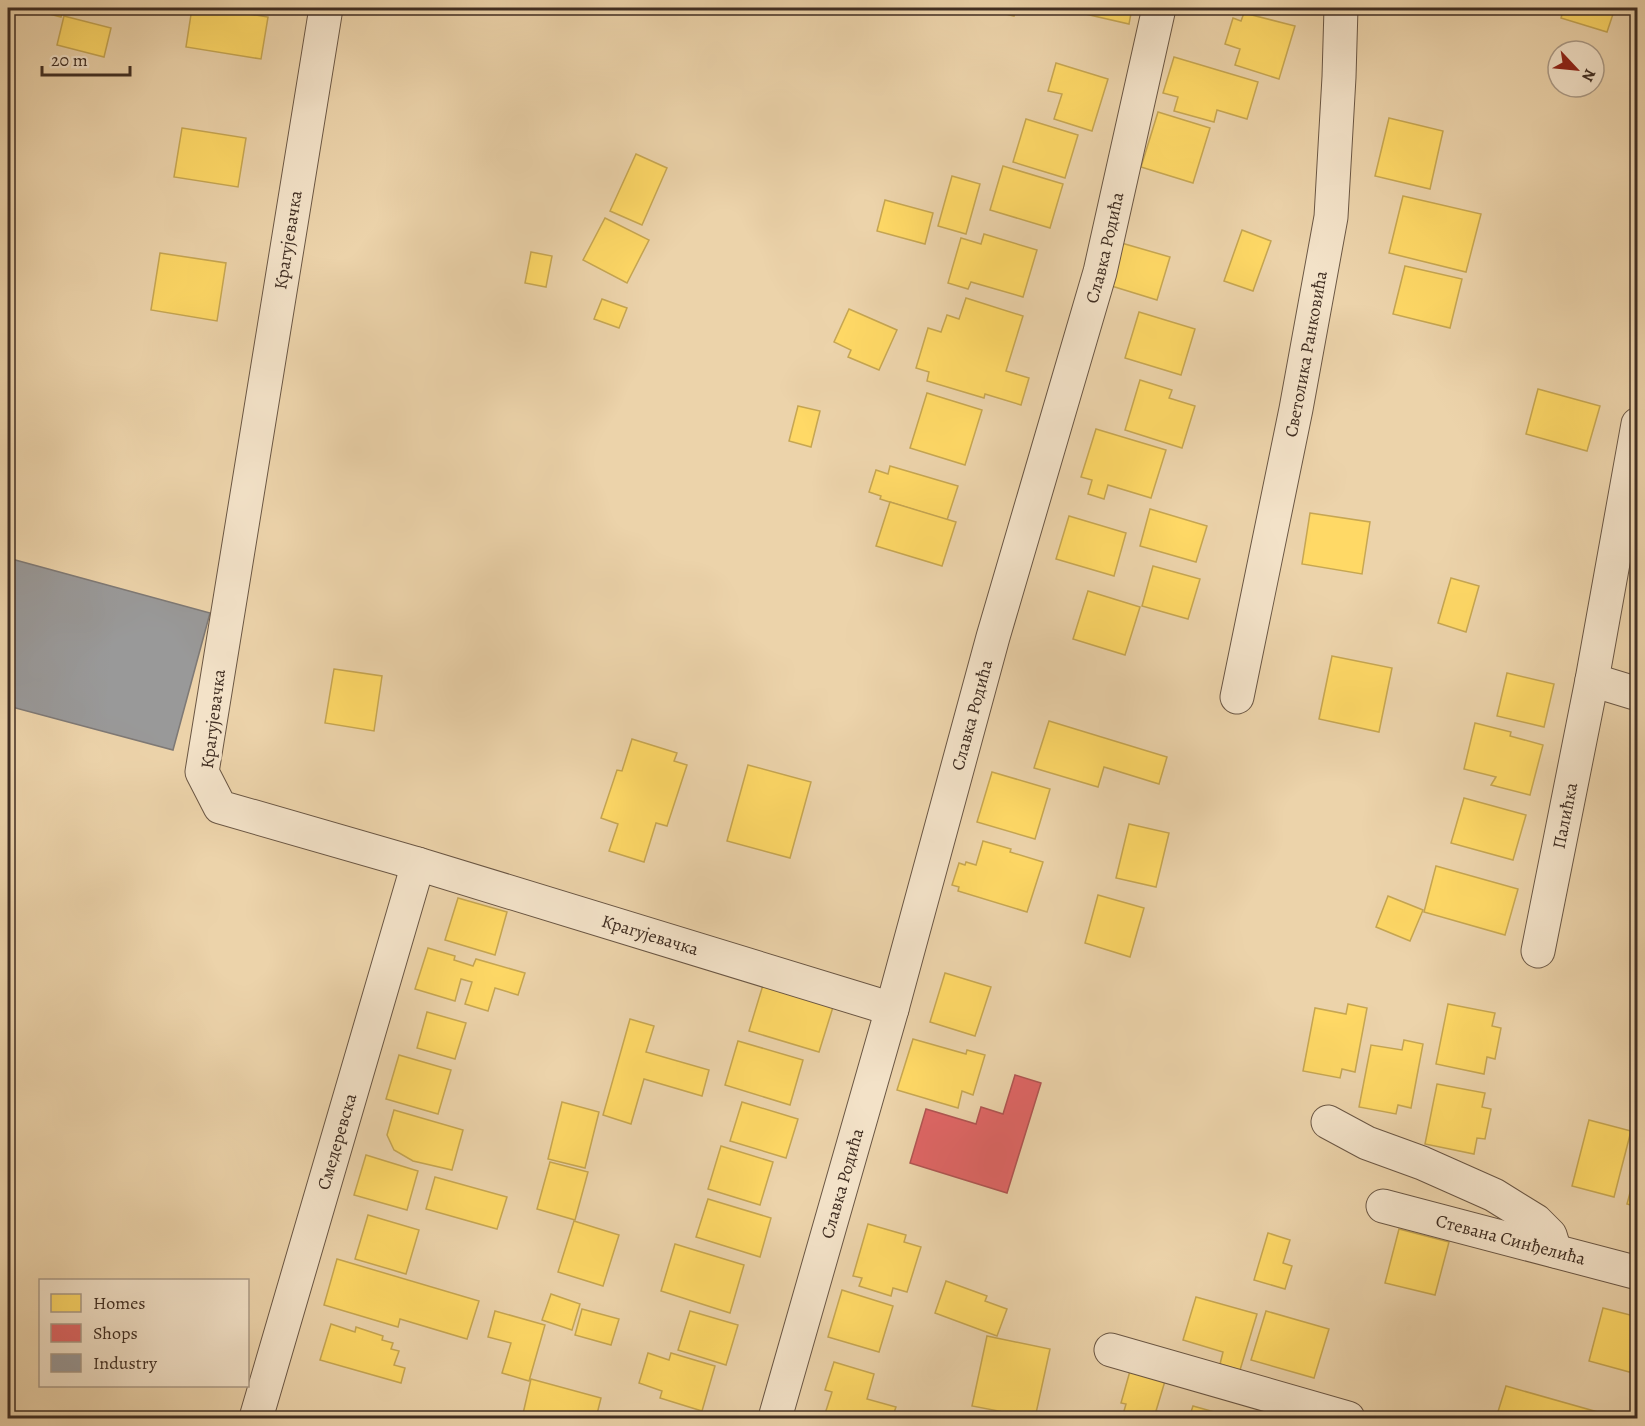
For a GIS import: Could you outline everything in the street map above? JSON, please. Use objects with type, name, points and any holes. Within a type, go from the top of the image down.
[{"type":"street","name":"Крагујевачка","points":[[326,8],[202,772],[220,807],[418,864],[892,1009]]},
{"type":"street","name":"Славка Родића","points":[[774,1419],[892,1009],[993,637],[1100,272],[1159,8]]},
{"type":"street","name":"Светолика Ранковића","points":[[1237,697],[1296,410],[1331,217],[1341,8]]},
{"type":"street","name":"Палићка","points":[[1538,951],[1592,680],[1638,424]]},
{"type":"street","points":[[1592,680],[1638,694]]},
{"type":"street","name":"Смедеревска","points":[[256,1419],[418,864]]},
{"type":"street","points":[[1328,1122],[1367,1143],[1422,1163],[1494,1195],[1536,1221],[1550,1235],[1555,1251]]},
{"type":"street","name":"Стевана Синђелића","points":[[1383,1206],[1638,1273]]},
{"type":"street","points":[[1111,1350],[1348,1419]]},
{"type":"building: Homes","points":[[27,8],[64,8],[61,17]]},
{"type":"building: Homes","points":[[192,8],[210,8],[268,17],[261,59],[186,47]]},
{"type":"building: Homes","points":[[980,8],[1016,8],[1014,16]]},
{"type":"building: Homes","points":[[1059,8],[1132,8],[1129,24]]},
{"type":"building: Homes","points":[[1564,8],[1615,8],[1607,32],[1561,18]]},
{"type":"building: Homes","points":[[1244,13],[1295,26],[1279,79],[1235,65],[1240,49],[1225,44],[1233,18],[1241,21]]},
{"type":"building: Homes","points":[[64,16],[111,28],[104,57],[57,45]]},
{"type":"building: Homes","points":[[1174,57],[1258,82],[1247,119],[1217,110],[1214,122],[1174,111],[1178,97],[1163,93]]},
{"type":"building: Homes","points":[[1056,63],[1108,79],[1092,131],[1054,119],[1062,94],[1048,91]]},
{"type":"building: Homes","points":[[1158,112],[1210,128],[1193,183],[1141,167]]},
{"type":"building: Homes","points":[[1389,118],[1443,131],[1430,189],[1375,176]]},
{"type":"building: Homes","points":[[1026,119],[1078,135],[1065,178],[1013,162]]},
{"type":"building: Homes","points":[[182,128],[246,138],[238,187],[174,177]]},
{"type":"building: Homes","points":[[636,154],[667,168],[642,225],[610,211]]},
{"type":"building: Homes","points":[[1003,166],[1063,184],[1050,228],[990,210]]},
{"type":"building: Homes","points":[[952,176],[980,184],[966,234],[938,226]]},
{"type":"building: Homes","points":[[1403,196],[1481,214],[1466,272],[1389,253]]},
{"type":"building: Homes","points":[[885,200],[933,213],[925,244],[877,231]]},
{"type":"building: Homes","points":[[605,218],[649,240],[627,283],[583,260]]},
{"type":"building: Homes","points":[[1242,230],[1271,241],[1253,291],[1224,281]]},
{"type":"building: Homes","points":[[984,234],[1037,250],[1023,297],[971,282],[968,289],[948,283],[961,238],[981,244]]},
{"type":"building: Homes","points":[[1118,242],[1170,257],[1157,300],[1105,284]]},
{"type":"building: Homes","points":[[531,252],[552,256],[546,287],[525,283]]},
{"type":"building: Homes","points":[[160,253],[226,263],[217,321],[151,310]]},
{"type":"building: Homes","points":[[1405,266],[1462,279],[1450,328],[1393,314]]},
{"type":"building: Homes","points":[[966,298],[1023,316],[1006,371],[1029,378],[1021,405],[985,394],[984,398],[927,381],[929,372],[916,368],[928,328],[941,332],[947,315],[959,319]]},
{"type":"building: Homes","points":[[602,299],[627,308],[619,328],[594,319]]},
{"type":"building: Homes","points":[[849,309],[897,330],[879,370],[848,357],[851,350],[834,342]]},
{"type":"building: Homes","points":[[1139,312],[1195,329],[1181,375],[1125,358]]},
{"type":"building: Homes","points":[[1140,380],[1172,390],[1169,398],[1195,406],[1182,448],[1125,430]]},
{"type":"building: Homes","points":[[1538,389],[1600,406],[1587,451],[1526,434]]},
{"type":"building: Homes","points":[[927,393],[982,410],[965,465],[910,448]]},
{"type":"building: Homes","points":[[798,406],[820,411],[811,447],[789,441]]},
{"type":"building: Homes","points":[[1096,429],[1166,450],[1151,498],[1108,485],[1104,499],[1088,494],[1092,480],[1081,477]]},
{"type":"building: Homes","points":[[890,466],[958,486],[947,520],[880,499],[881,496],[869,492],[876,470],[888,474]]},
{"type":"building: Homes","points":[[890,502],[956,522],[942,566],[876,546]]},
{"type":"building: Homes","points":[[1150,509],[1207,526],[1196,562],[1140,546]]},
{"type":"building: Homes","points":[[1310,513],[1370,522],[1362,574],[1302,564]]},
{"type":"building: Homes","points":[[1069,516],[1126,533],[1114,576],[1056,559]]},
{"type":"building: Homes","points":[[1153,566],[1200,579],[1188,619],[1142,606]]},
{"type":"building: Homes","points":[[1451,578],[1479,586],[1466,632],[1438,623]]},
{"type":"building: Homes","points":[[1088,591],[1140,607],[1125,655],[1073,639]]},
{"type":"building: Homes","points":[[1332,656],[1392,668],[1379,732],[1319,719]]},
{"type":"building: Homes","points":[[334,669],[382,676],[374,731],[325,723]]},
{"type":"building: Homes","points":[[1507,673],[1554,684],[1544,727],[1497,716]]},
{"type":"building: Homes","points":[[1049,721],[1167,757],[1159,784],[1104,767],[1098,787],[1034,768]]},
{"type":"building: Homes","points":[[1475,723],[1511,732],[1510,736],[1543,745],[1530,795],[1491,785],[1496,777],[1464,769]]},
{"type":"building: Homes","points":[[632,739],[677,753],[674,761],[687,765],[667,826],[656,823],[644,862],[609,851],[618,824],[601,818],[617,770],[622,771]]},
{"type":"building: Homes","points":[[748,765],[811,782],[790,858],[727,841]]},
{"type":"building: Homes","points":[[992,772],[1050,789],[1035,839],[977,822]]},
{"type":"building: Homes","points":[[1464,798],[1526,815],[1513,860],[1451,843]]},
{"type":"building: Homes","points":[[1129,824],[1169,833],[1156,887],[1116,878]]},
{"type":"building: Homes","points":[[983,841],[1043,862],[1027,912],[958,891],[959,887],[952,885],[959,863],[965,865],[966,862],[976,865]]},
{"type":"building: Homes","points":[[1436,866],[1518,889],[1505,935],[1424,912]]},
{"type":"building: Homes","points":[[1098,895],[1144,908],[1130,957],[1085,943]]},
{"type":"building: Homes","points":[[1388,896],[1423,910],[1410,941],[1376,927]]},
{"type":"building: Homes","points":[[458,898],[507,912],[495,955],[445,940]]},
{"type":"building: Homes","points":[[428,948],[455,956],[454,960],[473,966],[476,959],[525,973],[518,995],[495,988],[488,1011],[465,1004],[472,982],[461,979],[455,1001],[415,989]]},
{"type":"building: Homes","points":[[945,973],[991,987],[975,1036],[930,1022]]},
{"type":"building: Homes","points":[[763,985],[833,1007],[819,1052],[749,1031]]},
{"type":"building: Homes","points":[[1348,1004],[1367,1008],[1355,1072],[1342,1069],[1340,1078],[1303,1071],[1315,1008],[1346,1014]]},
{"type":"building: Homes","points":[[1448,1004],[1495,1013],[1492,1026],[1501,1028],[1495,1059],[1487,1057],[1484,1074],[1436,1064]]},
{"type":"building: Homes","points":[[427,1012],[466,1023],[455,1059],[417,1048]]},
{"type":"building: Homes","points":[[630,1019],[654,1026],[646,1052],[709,1070],[702,1096],[644,1079],[631,1124],[603,1115]]},
{"type":"building: Homes","points":[[913,1039],[966,1054],[967,1050],[985,1055],[973,1095],[962,1091],[958,1108],[897,1090]]},
{"type":"building: Homes","points":[[1404,1040],[1423,1044],[1411,1108],[1398,1105],[1396,1114],[1359,1107],[1371,1045],[1402,1050]]},
{"type":"building: Homes","points":[[738,1041],[803,1060],[790,1105],[725,1085]]},
{"type":"building: Homes","points":[[399,1055],[451,1070],[438,1114],[386,1099]]},
{"type":"building: Homes","points":[[1437,1084],[1485,1093],[1482,1107],[1491,1109],[1485,1139],[1477,1138],[1474,1154],[1425,1144]]},
{"type":"building: Homes","points":[[562,1102],[599,1112],[585,1168],[548,1159]]},
{"type":"building: Homes","points":[[742,1102],[798,1119],[786,1158],[730,1141]]},
{"type":"building: Homes","points":[[394,1110],[463,1130],[452,1170],[413,1161],[394,1150],[387,1135]]},
{"type":"building: Homes","points":[[1589,1120],[1631,1131],[1614,1197],[1572,1186]]},
{"type":"building: Homes","points":[[721,1146],[773,1162],[760,1205],[708,1189]]},
{"type":"building: Homes","points":[[366,1155],[418,1171],[407,1210],[354,1195]]},
{"type":"building: Homes","points":[[550,1162],[588,1172],[575,1220],[537,1209]]},
{"type":"building: Homes","points":[[1638,1163],[1638,1207],[1627,1204]]},
{"type":"building: Homes","points":[[435,1177],[507,1197],[497,1229],[426,1209]]},
{"type":"building: Homes","points":[[708,1199],[771,1218],[760,1257],[696,1237]]},
{"type":"building: Homes","points":[[368,1215],[419,1230],[406,1274],[355,1259]]},
{"type":"building: Homes","points":[[574,1221],[619,1235],[603,1286],[558,1272]]},
{"type":"building: Homes","points":[[868,1224],[906,1235],[904,1242],[921,1247],[907,1292],[893,1288],[891,1296],[859,1286],[862,1278],[853,1276]]},
{"type":"building: Homes","points":[[1399,1229],[1449,1242],[1435,1295],[1385,1283]]},
{"type":"building: Homes","points":[[1268,1233],[1290,1240],[1283,1263],[1292,1266],[1285,1289],[1254,1280]]},
{"type":"building: Homes","points":[[675,1244],[744,1265],[730,1313],[661,1291]]},
{"type":"building: Homes","points":[[337,1259],[479,1301],[467,1339],[400,1319],[398,1327],[324,1305]]},
{"type":"building: Homes","points":[[946,1281],[987,1296],[985,1301],[1007,1309],[997,1336],[935,1313]]},
{"type":"building: Homes","points":[[842,1290],[893,1306],[879,1352],[828,1337]]},
{"type":"building: Homes","points":[[551,1294],[580,1304],[572,1330],[542,1320]]},
{"type":"building: Homes","points":[[1196,1297],[1257,1314],[1240,1370],[1220,1364],[1223,1352],[1183,1340]]},
{"type":"building: Homes","points":[[1603,1308],[1638,1317],[1638,1357],[1633,1373],[1589,1361]]},
{"type":"building: Homes","points":[[582,1309],[619,1319],[611,1345],[575,1335]]},
{"type":"building: Homes","points":[[495,1311],[545,1325],[529,1381],[502,1373],[511,1343],[488,1337]]},
{"type":"building: Homes","points":[[690,1311],[738,1325],[726,1365],[678,1350]]},
{"type":"building: Homes","points":[[1266,1311],[1329,1329],[1314,1378],[1251,1360]]},
{"type":"building: Homes","points":[[331,1324],[355,1332],[356,1327],[383,1336],[382,1340],[393,1343],[391,1349],[399,1351],[394,1365],[405,1368],[401,1383],[320,1360]]},
{"type":"building: Homes","points":[[987,1336],[1050,1349],[1035,1418],[972,1406]]},
{"type":"building: Homes","points":[[648,1353],[669,1360],[671,1353],[715,1366],[702,1411],[660,1398],[662,1391],[639,1383]]},
{"type":"building: Homes","points":[[834,1362],[874,1374],[867,1399],[896,1407],[892,1418],[824,1417],[832,1392],[825,1390]]},
{"type":"building: Homes","points":[[1130,1371],[1165,1381],[1156,1411],[1172,1415],[1171,1418],[1122,1418],[1126,1404],[1121,1403]]},
{"type":"building: Homes","points":[[531,1379],[601,1398],[596,1418],[522,1418]]},
{"type":"building: Homes","points":[[1506,1386],[1619,1418],[1496,1418]]},
{"type":"building: Homes","points":[[1193,1406],[1236,1418],[1189,1418]]},
{"type":"building: Shops","points":[[1015,1075],[1041,1083],[1007,1193],[910,1163],[926,1109],[976,1124],[981,1107],[1003,1114]]},
{"type":"building: Industry","points":[[8,558],[210,613],[173,750],[8,706]]}]
